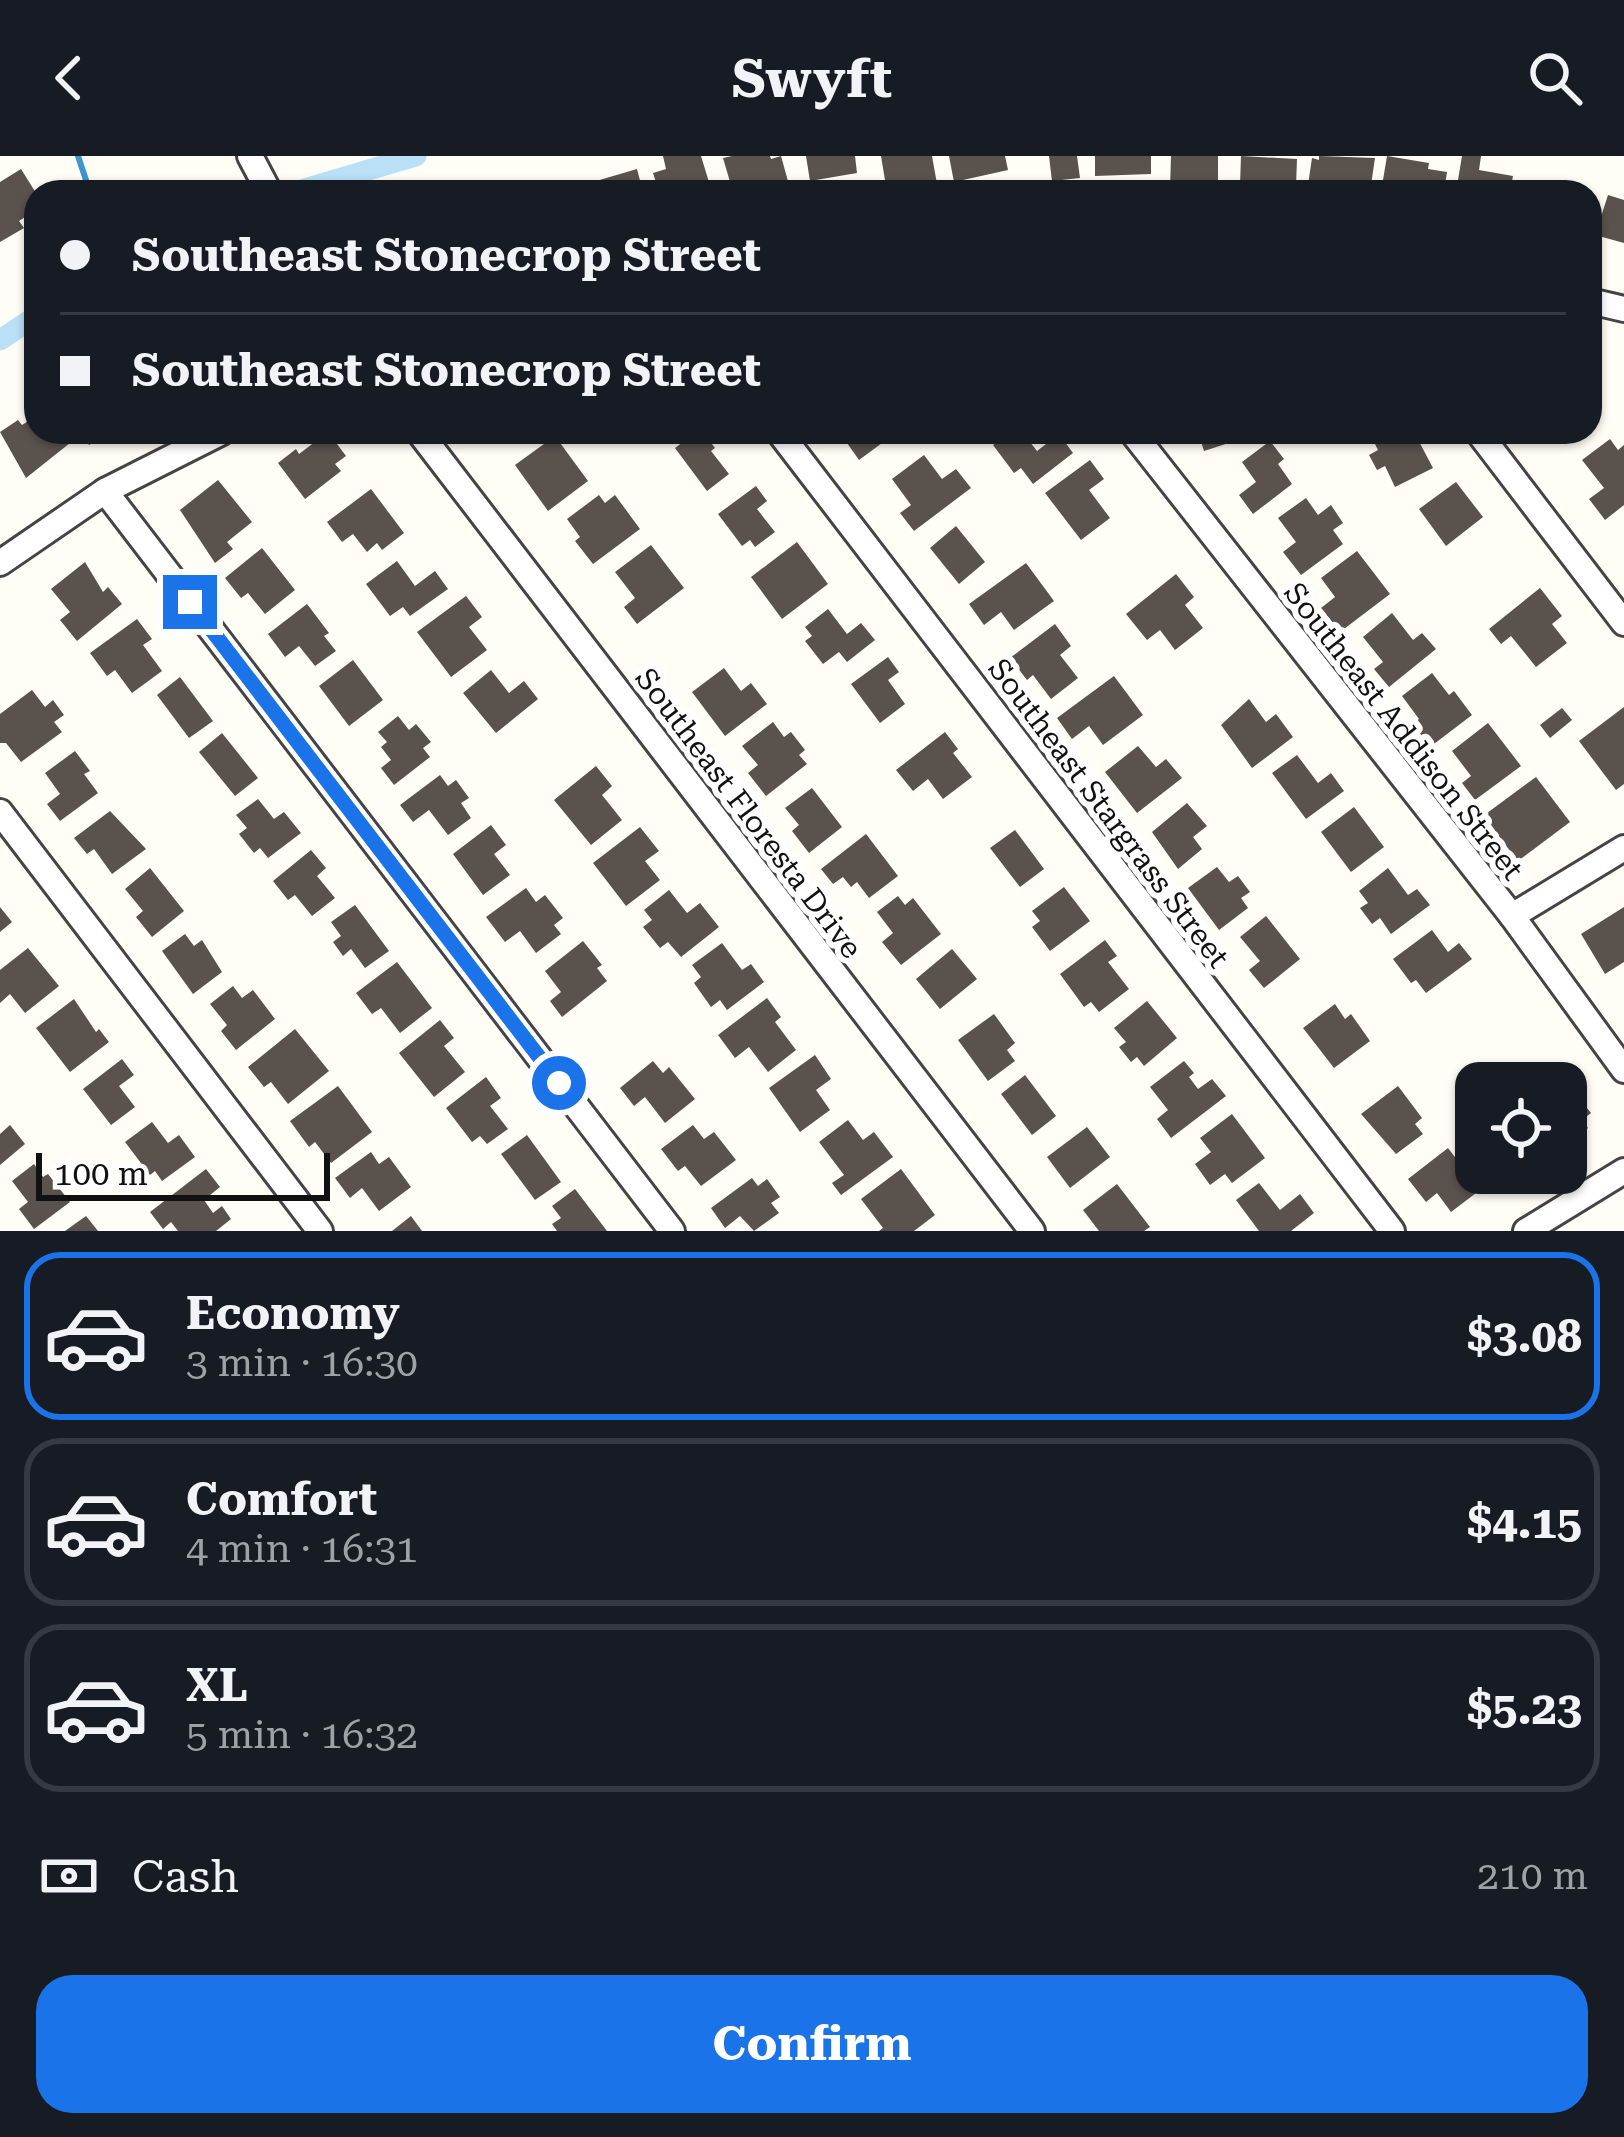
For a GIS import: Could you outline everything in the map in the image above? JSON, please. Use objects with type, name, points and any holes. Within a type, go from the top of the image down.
[{"type":"street","points":[[0,563],[105,490],[198,444]]},
{"type":"street","name":"Southeast Floresta Drive","points":[[428,444],[1032,1231]]},
{"type":"street","name":"Southeast Stargrass Street","points":[[788,444],[1392,1231]]},
{"type":"street","name":"Southeast Addison Street","points":[[1141,444],[1511,916],[1624,1070]]},
{"type":"street","points":[[1487,444],[1624,623]]},
{"type":"street","points":[[105,490],[672,1231]]},
{"type":"street","points":[[0,812],[320,1231]]},
{"type":"street","points":[[1511,916],[1624,848]]},
{"type":"street","points":[[1526,1231],[1624,1171]]},
{"type":"building","points":[[663,156],[701,156],[708,180],[655,180],[653,173],[666,169]]},
{"type":"building","points":[[781,156],[788,180],[729,180],[723,158]]},
{"type":"building","points":[[806,156],[855,156],[857,173],[810,180]]},
{"type":"building","points":[[881,156],[932,156],[936,180],[885,180]]},
{"type":"building","points":[[949,156],[1005,156],[1008,170],[954,180]]},
{"type":"building","points":[[1049,156],[1077,156],[1080,178],[1052,180]]},
{"type":"building","points":[[1095,156],[1151,156],[1151,174],[1095,176]]},
{"type":"building","points":[[1171,156],[1218,156],[1218,180],[1170,180]]},
{"type":"building","points":[[1241,156],[1297,159],[1296,180],[1240,180]]},
{"type":"building","points":[[1319,156],[1375,158],[1372,180],[1309,180],[1312,158],[1319,160]]},
{"type":"building","points":[[1387,156],[1429,163],[1428,169],[1447,172],[1446,180],[1383,180]]},
{"type":"building","points":[[1462,156],[1481,156],[1479,170],[1513,176],[1512,180],[1458,180]]},
{"type":"building","points":[[21,169],[28,180],[24,180],[24,218],[19,221],[24,228],[0,242],[0,182]]},
{"type":"building","points":[[637,169],[640,180],[599,180]]},
{"type":"building","points":[[1608,195],[1624,200],[1624,243],[1602,237]]},
{"type":"building","points":[[18,420],[24,444],[69,444],[26,478],[0,432]]},
{"type":"building","points":[[1610,439],[1618,450],[1624,445],[1624,505],[1605,520],[1589,499],[1604,488],[1582,460]]},
{"type":"building","points":[[312,444],[337,444],[346,456],[335,464],[341,471],[305,499],[278,463],[296,449],[299,454]]},
{"type":"building","points":[[544,444],[561,444],[588,481],[548,511],[515,465]]},
{"type":"building","points":[[712,444],[711,451],[729,474],[707,491],[675,448]]},
{"type":"building","points":[[848,444],[881,444],[859,460]]},
{"type":"building","points":[[1031,444],[1037,451],[1046,444],[1066,444],[1073,453],[1033,484],[1021,468],[1014,473],[993,445]]},
{"type":"building","points":[[1272,444],[1284,459],[1278,464],[1292,484],[1253,514],[1239,495],[1256,482],[1242,462]]},
{"type":"building","points":[[1375,444],[1420,444],[1433,468],[1395,487],[1385,466],[1377,470],[1369,455],[1378,450]]},
{"type":"building","points":[[924,455],[942,479],[956,469],[971,488],[914,531],[900,513],[911,505],[892,479]]},
{"type":"building","points":[[1090,460],[1104,479],[1089,490],[1110,518],[1081,540],[1045,493]]},
{"type":"building","points":[[218,480],[252,522],[227,542],[233,549],[215,563],[180,510]]},
{"type":"building","points":[[1456,482],[1483,517],[1446,546],[1419,509]]},
{"type":"building","points":[[756,486],[767,501],[757,509],[775,532],[755,547],[750,540],[742,546],[718,514]]},
{"type":"building","points":[[371,489],[404,533],[382,550],[377,543],[367,552],[353,534],[342,542],[327,522]]},
{"type":"building","points":[[599,495],[605,503],[615,495],[640,529],[593,564],[575,541],[580,537],[567,519]]},
{"type":"building","points":[[1306,498],[1318,515],[1331,505],[1343,523],[1333,530],[1343,544],[1301,575],[1283,552],[1296,542],[1278,518]]},
{"type":"building","points":[[956,526],[985,562],[959,584],[930,548]]},
{"type":"building","points":[[797,542],[828,584],[782,619],[751,577]]},
{"type":"building","points":[[651,545],[684,588],[637,624],[624,607],[635,598],[615,572]]},
{"type":"building","points":[[262,548],[295,590],[265,614],[248,593],[241,598],[225,578]]},
{"type":"building","points":[[1357,551],[1390,594],[1340,632],[1321,608],[1335,597],[1321,578]]},
{"type":"building","points":[[397,561],[415,586],[435,571],[448,589],[410,616],[403,607],[390,616],[366,584]]},
{"type":"building","points":[[85,562],[103,592],[108,587],[122,604],[77,641],[60,620],[70,612],[51,589]]},
{"type":"building","points":[[1026,563],[1054,601],[1014,630],[1001,612],[984,625],[969,604]]},
{"type":"building","points":[[1176,574],[1194,597],[1185,605],[1203,628],[1175,650],[1160,630],[1147,640],[1126,614]]},
{"type":"building","points":[[1540,588],[1562,616],[1552,624],[1567,643],[1536,667],[1511,636],[1501,644],[1489,629]]},
{"type":"building","points":[[466,596],[482,617],[469,627],[487,650],[451,677],[417,632]]},
{"type":"building","points":[[307,604],[336,651],[315,666],[299,646],[285,657],[268,634]]},
{"type":"building","points":[[828,609],[847,634],[861,623],[875,640],[847,662],[839,652],[823,664],[805,641],[812,636],[805,627]]},
{"type":"building","points":[[1392,613],[1413,640],[1422,633],[1436,649],[1389,687],[1374,669],[1383,662],[1363,637]]},
{"type":"building","points":[[137,619],[152,639],[143,645],[162,671],[132,693],[115,670],[107,676],[90,653]]},
{"type":"building","points":[[1055,624],[1071,646],[1060,655],[1078,678],[1051,699],[1033,675],[1027,680],[1010,658]]},
{"type":"building","points":[[888,657],[899,672],[888,680],[905,704],[880,723],[851,684]]},
{"type":"building","points":[[353,660],[383,700],[349,726],[319,686]]},
{"type":"building","points":[[724,668],[741,691],[751,683],[767,704],[725,736],[692,692]]},
{"type":"building","points":[[491,670],[509,693],[524,681],[538,699],[496,733],[463,693]]},
{"type":"building","points":[[1432,673],[1472,715],[1430,747],[1413,724],[1419,719],[1402,696]]},
{"type":"building","points":[[1114,676],[1143,715],[1103,745],[1089,726],[1072,739],[1057,718]]},
{"type":"building","points":[[180,677],[213,721],[189,738],[157,695]]},
{"type":"building","points":[[32,690],[45,707],[53,700],[64,715],[54,722],[62,732],[21,762],[6,743],[0,743],[0,714]]},
{"type":"building","points":[[1249,699],[1266,722],[1276,714],[1293,737],[1252,768],[1221,725]]},
{"type":"building","points":[[1624,707],[1624,784],[1616,790],[1579,741]]},
{"type":"building","points":[[1562,708],[1572,720],[1550,738],[1540,725]]},
{"type":"building","points":[[398,716],[409,730],[416,724],[431,742],[423,748],[430,757],[394,785],[381,768],[391,760],[381,747],[387,742],[378,732]]},
{"type":"building","points":[[773,722],[784,737],[791,732],[805,750],[799,755],[807,764],[766,796],[748,773],[758,765],[742,746]]},
{"type":"building","points":[[1488,723],[1521,766],[1475,800],[1462,783],[1471,776],[1452,751]]},
{"type":"building","points":[[945,732],[958,749],[953,753],[972,777],[943,799],[928,779],[913,791],[896,770]]},
{"type":"building","points":[[222,733],[258,778],[235,796],[199,752]]},
{"type":"building","points":[[1138,746],[1156,767],[1166,759],[1182,778],[1137,813],[1105,772]]},
{"type":"building","points":[[75,751],[98,793],[60,821],[47,804],[60,794],[45,773]]},
{"type":"building","points":[[1297,755],[1318,783],[1331,773],[1344,791],[1306,819],[1272,773]]},
{"type":"building","points":[[596,766],[612,786],[602,795],[622,820],[591,845],[554,800]]},
{"type":"building","points":[[440,775],[448,786],[456,780],[469,798],[461,803],[471,818],[448,835],[429,810],[413,822],[400,805]]},
{"type":"building","points":[[1536,777],[1570,822],[1518,861],[1483,816]]},
{"type":"building","points":[[812,788],[842,827],[809,853],[792,831],[799,825],[785,808]]},
{"type":"building","points":[[258,799],[274,819],[284,812],[301,833],[268,858],[260,848],[254,853],[239,834],[247,828],[236,815]]},
{"type":"building","points":[[1187,803],[1207,826],[1193,837],[1202,849],[1178,869],[1152,832]]},
{"type":"building","points":[[1354,807],[1384,847],[1351,872],[1321,832]]},
{"type":"building","points":[[110,811],[146,849],[112,874],[94,849],[87,854],[74,838]]},
{"type":"building","points":[[491,825],[506,845],[494,854],[510,875],[483,895],[453,854]]},
{"type":"building","points":[[640,827],[659,851],[645,861],[660,880],[626,906],[593,863]]},
{"type":"building","points":[[1015,830],[1044,869],[1020,887],[990,848]]},
{"type":"building","points":[[866,834],[898,876],[869,898],[857,882],[851,887],[843,877],[833,884],[821,869]]},
{"type":"building","points":[[311,850],[326,868],[317,876],[335,898],[312,916],[295,895],[288,900],[273,881]]},
{"type":"building","points":[[1217,867],[1229,882],[1238,876],[1250,892],[1241,898],[1248,908],[1219,930],[1188,888]]},
{"type":"building","points":[[150,868],[184,911],[152,937],[136,917],[143,911],[125,889]]},
{"type":"building","points":[[1388,868],[1408,895],[1417,889],[1430,905],[1391,934],[1380,918],[1372,924],[1360,908],[1368,903],[1359,891]]},
{"type":"building","points":[[1064,887],[1090,921],[1050,951],[1032,927],[1040,921],[1032,911]]},
{"type":"building","points":[[526,888],[536,902],[545,895],[563,918],[554,925],[561,934],[536,953],[520,931],[505,942],[486,917]]},
{"type":"building","points":[[669,890],[687,913],[700,903],[719,927],[681,957],[668,942],[660,948],[643,927],[652,920],[644,910]]},
{"type":"building","points":[[898,896],[905,905],[913,898],[941,934],[901,965],[882,942],[893,933],[877,912]]},
{"type":"building","points":[[355,905],[389,951],[365,968],[351,949],[343,956],[333,942],[341,936],[331,922]]},
{"type":"building","points":[[0,907],[12,922],[0,932]]},
{"type":"building","points":[[1624,907],[1624,962],[1605,974],[1581,934]]},
{"type":"building","points":[[1266,916],[1300,959],[1264,988],[1249,970],[1260,961],[1240,937]]},
{"type":"building","points":[[1432,930],[1448,952],[1459,943],[1472,959],[1426,993],[1416,980],[1411,983],[1393,959]]},
{"type":"building","points":[[185,934],[194,946],[202,940],[222,972],[193,994],[162,951]]},
{"type":"building","points":[[1105,940],[1117,956],[1108,962],[1129,989],[1099,1012],[1091,1002],[1084,1007],[1060,974]]},
{"type":"building","points":[[583,941],[602,965],[597,968],[607,981],[562,1017],[550,1001],[561,992],[545,971]]},
{"type":"building","points":[[722,943],[742,970],[751,964],[764,982],[727,1010],[720,1000],[711,1007],[694,983],[701,977],[692,965]]},
{"type":"building","points":[[28,948],[59,986],[25,1013],[10,994],[0,1003],[0,970]]},
{"type":"building","points":[[952,949],[977,979],[940,1009],[916,979]]},
{"type":"building","points":[[397,962],[432,1008],[400,1033],[381,1008],[372,1014],[356,993]]},
{"type":"building","points":[[233,986],[242,998],[253,990],[275,1019],[236,1050],[221,1031],[227,1025],[210,1004]]},
{"type":"building","points":[[767,998],[781,1017],[775,1022],[796,1050],[768,1072],[749,1047],[735,1058],[718,1035]]},
{"type":"building","points":[[74,999],[96,1032],[99,1029],[109,1042],[70,1072],[36,1028]]},
{"type":"building","points":[[1147,1001],[1177,1038],[1144,1066],[1137,1057],[1131,1062],[1119,1047],[1126,1042],[1114,1028]]},
{"type":"building","points":[[1335,1004],[1345,1019],[1351,1014],[1370,1041],[1334,1068],[1303,1028]]},
{"type":"building","points":[[994,1014],[1015,1043],[1007,1050],[1015,1061],[988,1081],[958,1040]]},
{"type":"building","points":[[440,1020],[454,1038],[444,1046],[465,1072],[434,1097],[399,1053]]},
{"type":"building","points":[[295,1029],[329,1071],[288,1104],[271,1082],[264,1087],[248,1067]]},
{"type":"building","points":[[815,1055],[831,1079],[816,1090],[830,1110],[800,1132],[769,1088]]},
{"type":"building","points":[[122,1059],[134,1075],[119,1086],[135,1107],[111,1125],[83,1089]]},
{"type":"building","points":[[653,1061],[663,1073],[669,1067],[695,1099],[665,1123],[645,1097],[634,1106],[620,1088]]},
{"type":"building","points":[[1184,1061],[1198,1089],[1212,1079],[1226,1096],[1171,1138],[1157,1119],[1168,1110],[1150,1087]]},
{"type":"building","points":[[1025,1075],[1056,1116],[1032,1135],[1001,1094]]},
{"type":"building","points":[[486,1077],[501,1098],[490,1106],[508,1129],[487,1144],[480,1136],[472,1142],[446,1108]]},
{"type":"building","points":[[338,1086],[372,1132],[331,1163],[315,1142],[309,1147],[290,1121]]},
{"type":"building","points":[[1398,1086],[1422,1118],[1415,1124],[1423,1134],[1396,1154],[1361,1114]]},
{"type":"building","points":[[1232,1114],[1265,1158],[1232,1183],[1225,1174],[1210,1185],[1195,1164],[1211,1152],[1200,1138]]},
{"type":"building","points":[[848,1120],[863,1140],[874,1132],[893,1157],[841,1195],[832,1183],[844,1175],[819,1142]]},
{"type":"building","points":[[152,1122],[168,1143],[179,1135],[195,1157],[162,1181],[155,1171],[150,1175],[125,1142]]},
{"type":"building","points":[[10,1125],[25,1144],[0,1165],[0,1134]]},
{"type":"building","points":[[693,1125],[704,1139],[714,1132],[736,1160],[701,1186],[685,1166],[678,1171],[661,1149]]},
{"type":"building","points":[[1087,1127],[1110,1157],[1070,1188],[1047,1157]]},
{"type":"building","points":[[527,1135],[561,1182],[535,1200],[501,1154]]},
{"type":"building","points":[[1448,1148],[1455,1157],[1455,1194],[1475,1194],[1451,1212],[1437,1193],[1426,1202],[1408,1179]]},
{"type":"building","points":[[371,1152],[379,1164],[389,1157],[411,1187],[379,1211],[362,1188],[350,1198],[335,1178]]},
{"type":"building","points":[[34,1164],[70,1202],[34,1229],[19,1209],[28,1202],[12,1181]]},
{"type":"building","points":[[206,1169],[220,1187],[204,1200],[213,1213],[222,1206],[231,1219],[216,1231],[178,1231],[171,1222],[163,1229],[150,1212]]},
{"type":"building","points":[[901,1169],[935,1215],[914,1231],[879,1231],[883,1228],[861,1199]]},
{"type":"building","points":[[752,1178],[758,1186],[767,1179],[780,1197],[771,1203],[779,1213],[754,1231],[740,1216],[725,1228],[711,1208]]},
{"type":"building","points":[[1259,1183],[1280,1210],[1300,1194],[1314,1213],[1291,1231],[1259,1231],[1236,1200]]},
{"type":"building","points":[[1117,1184],[1150,1227],[1144,1231],[1099,1231],[1083,1210]]},
{"type":"building","points":[[575,1189],[607,1231],[557,1231],[552,1224],[561,1218],[552,1206]]},
{"type":"building","points":[[86,1216],[98,1231],[65,1231]]},
{"type":"building","points":[[411,1216],[422,1231],[392,1231]]},
{"type":"waterway","points":[[78,156],[86,180]]},
{"type":"waterway","points":[[335,180],[416,156]]},
{"type":"waterway","points":[[0,340],[24,324]]},
{"type":"route","points":[[190,602],[559,1083]]}]
